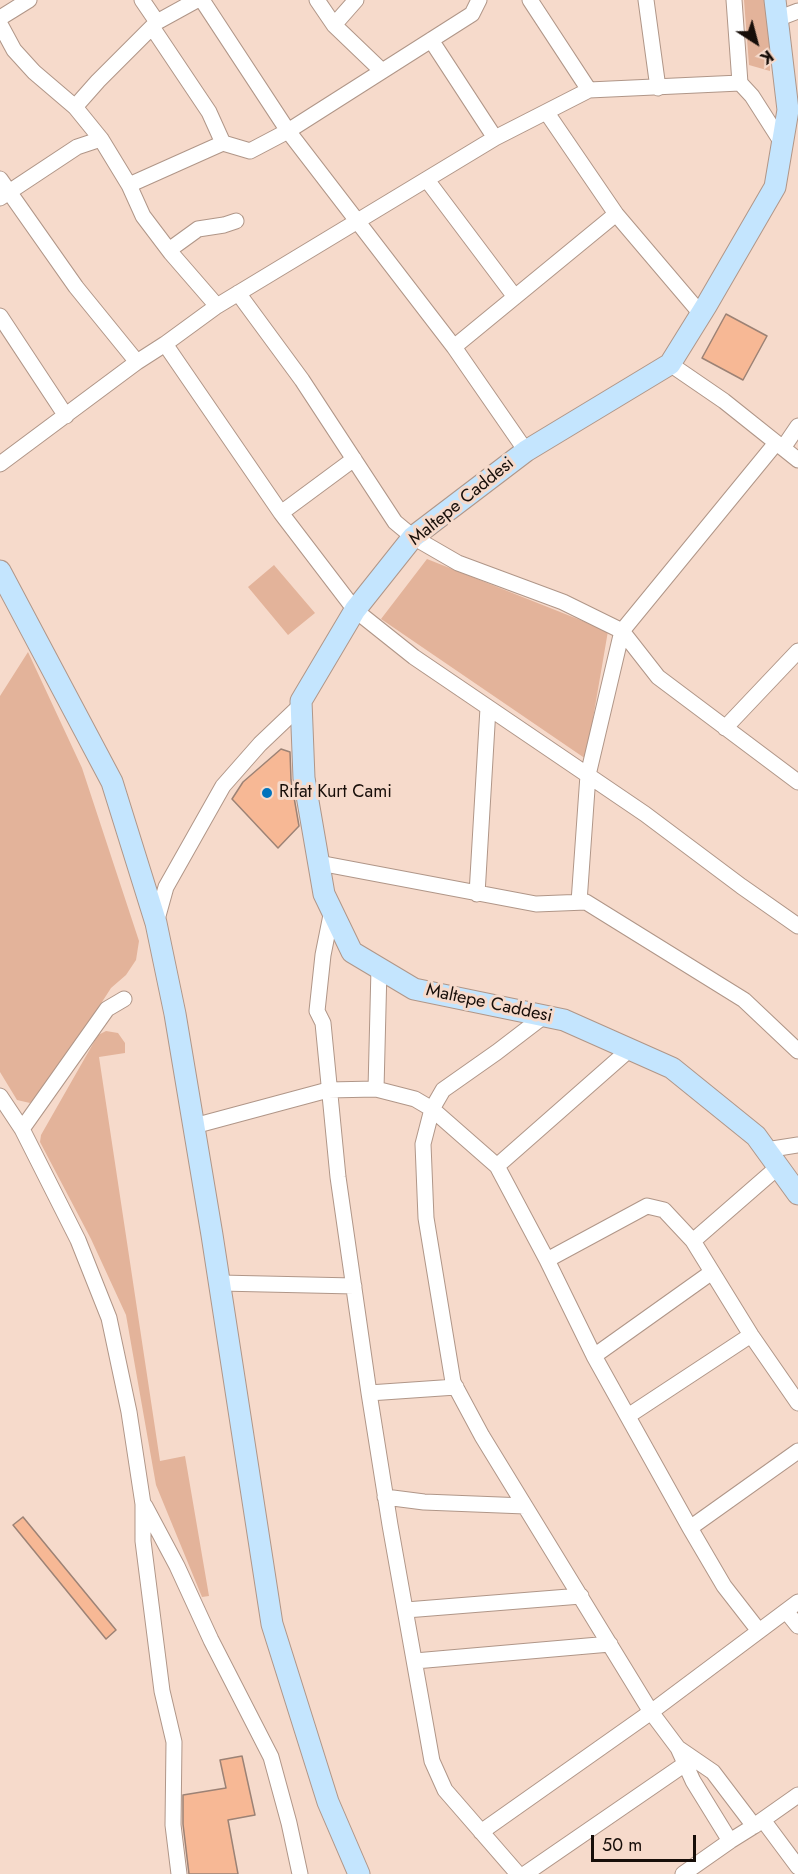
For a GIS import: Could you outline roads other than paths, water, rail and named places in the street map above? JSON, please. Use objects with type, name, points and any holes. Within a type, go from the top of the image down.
[{"type":"street","points":[[0,18],[29,0]]},
{"type":"street","points":[[142,0],[154,24],[209,112],[223,143]]},
{"type":"street","points":[[75,107],[154,24],[197,0]]},
{"type":"street","points":[[202,0],[288,131],[454,346],[526,451]]},
{"type":"street","points":[[317,0],[334,24],[382,71]]},
{"type":"street","points":[[334,24],[356,0]]},
{"type":"street","points":[[129,185],[223,143],[250,151],[288,131],[472,14],[479,0]]},
{"type":"street","points":[[530,0],[589,90]]},
{"type":"street","points":[[646,0],[658,88]]},
{"type":"street","points":[[734,0],[740,83],[752,96],[782,143]]},
{"type":"street","points":[[776,10],[798,11]]},
{"type":"street","name":"Maltepe Caddesi","points":[[776,10],[793,114],[782,143],[775,187],[670,364],[526,451],[413,537],[355,610],[301,700],[301,705],[304,778],[324,894],[352,951],[414,989],[564,1020],[672,1068],[756,1136],[798,1194]]},
{"type":"street","points":[[0,24],[14,50],[75,107],[101,138],[129,185],[143,216],[216,306]]},
{"type":"street","points":[[431,40],[495,138]]},
{"type":"street","points":[[0,464],[216,306],[359,222],[495,138],[589,90],[740,83]]},
{"type":"street","points":[[547,113],[616,214],[701,314]]},
{"type":"street","points":[[5,195],[77,147],[101,138]]},
{"type":"street","points":[[0,179],[5,195],[137,362]]},
{"type":"street","points":[[427,180],[515,297]]},
{"type":"street","points":[[454,346],[616,214]]},
{"type":"street","points":[[169,250],[198,229],[236,221]]},
{"type":"street","points":[[238,293],[302,380],[395,522],[413,537],[458,563],[563,602],[622,632],[658,677],[798,782]]},
{"type":"street","points":[[0,316],[66,416]]},
{"type":"street","points":[[165,344],[282,513],[355,610],[414,657],[645,814],[798,926]]},
{"type":"street","points":[[670,364],[724,401],[798,460]]},
{"type":"street","points":[[579,902],[588,775],[622,632],[798,426]]},
{"type":"street","points":[[282,513],[354,459]]},
{"type":"street","points":[[0,571],[112,782],[156,923],[194,1126],[220,1283],[272,1624],[328,1802],[359,1874]]},
{"type":"street","points":[[725,728],[798,652]]},
{"type":"street","points":[[156,923],[166,887],[223,786],[260,744],[301,705]]},
{"type":"street","points":[[477,894],[488,708]]},
{"type":"street","points":[[319,863],[536,904],[586,902],[744,1000],[798,1051]]},
{"type":"street","points":[[332,910],[323,955],[317,1011],[323,1023],[338,1177],[369,1393],[432,1761],[445,1790],[518,1874]]},
{"type":"street","points":[[376,1089],[379,968]]},
{"type":"street","points":[[22,1130],[107,1009],[124,999]]},
{"type":"street","points":[[544,1016],[443,1090],[432,1109],[423,1144],[426,1218],[453,1382],[482,1436],[651,1712],[678,1748],[693,1781],[730,1840]]},
{"type":"street","points":[[497,1166],[630,1049]]},
{"type":"street","points":[[194,1126],[328,1090],[376,1089],[415,1099],[432,1109],[497,1166],[548,1260],[594,1356],[690,1528],[724,1586],[759,1630]]},
{"type":"street","points":[[0,1096],[22,1130],[78,1240],[109,1318],[129,1412],[143,1504],[142,1541],[162,1691],[174,1743],[173,1824],[179,1874]]},
{"type":"street","points":[[766,1150],[798,1145]]},
{"type":"street","points":[[693,1241],[778,1167]]},
{"type":"street","points":[[548,1260],[647,1206],[664,1210],[693,1241],[751,1335],[796,1395]]},
{"type":"street","points":[[594,1356],[712,1272]]},
{"type":"street","points":[[220,1283],[354,1286]]},
{"type":"street","points":[[628,1416],[751,1335]]},
{"type":"street","points":[[369,1393],[456,1388]]},
{"type":"street","points":[[690,1528],[798,1451]]},
{"type":"street","points":[[385,1497],[424,1502],[525,1506]]},
{"type":"street","points":[[143,1504],[177,1566],[211,1640],[271,1757],[300,1874]]},
{"type":"street","points":[[406,1610],[581,1596]]},
{"type":"street","points":[[481,1832],[651,1712],[792,1606],[798,1626]]},
{"type":"street","points":[[415,1661],[610,1644]]},
{"type":"street","points":[[678,1748],[713,1772],[798,1867]]},
{"type":"street","points":[[525,1874],[685,1764]]},
{"type":"street","points":[[683,1874],[798,1795]]},
{"type":"place","name":"Rıfat Kurt Cami","points":[[267,793]]}]
